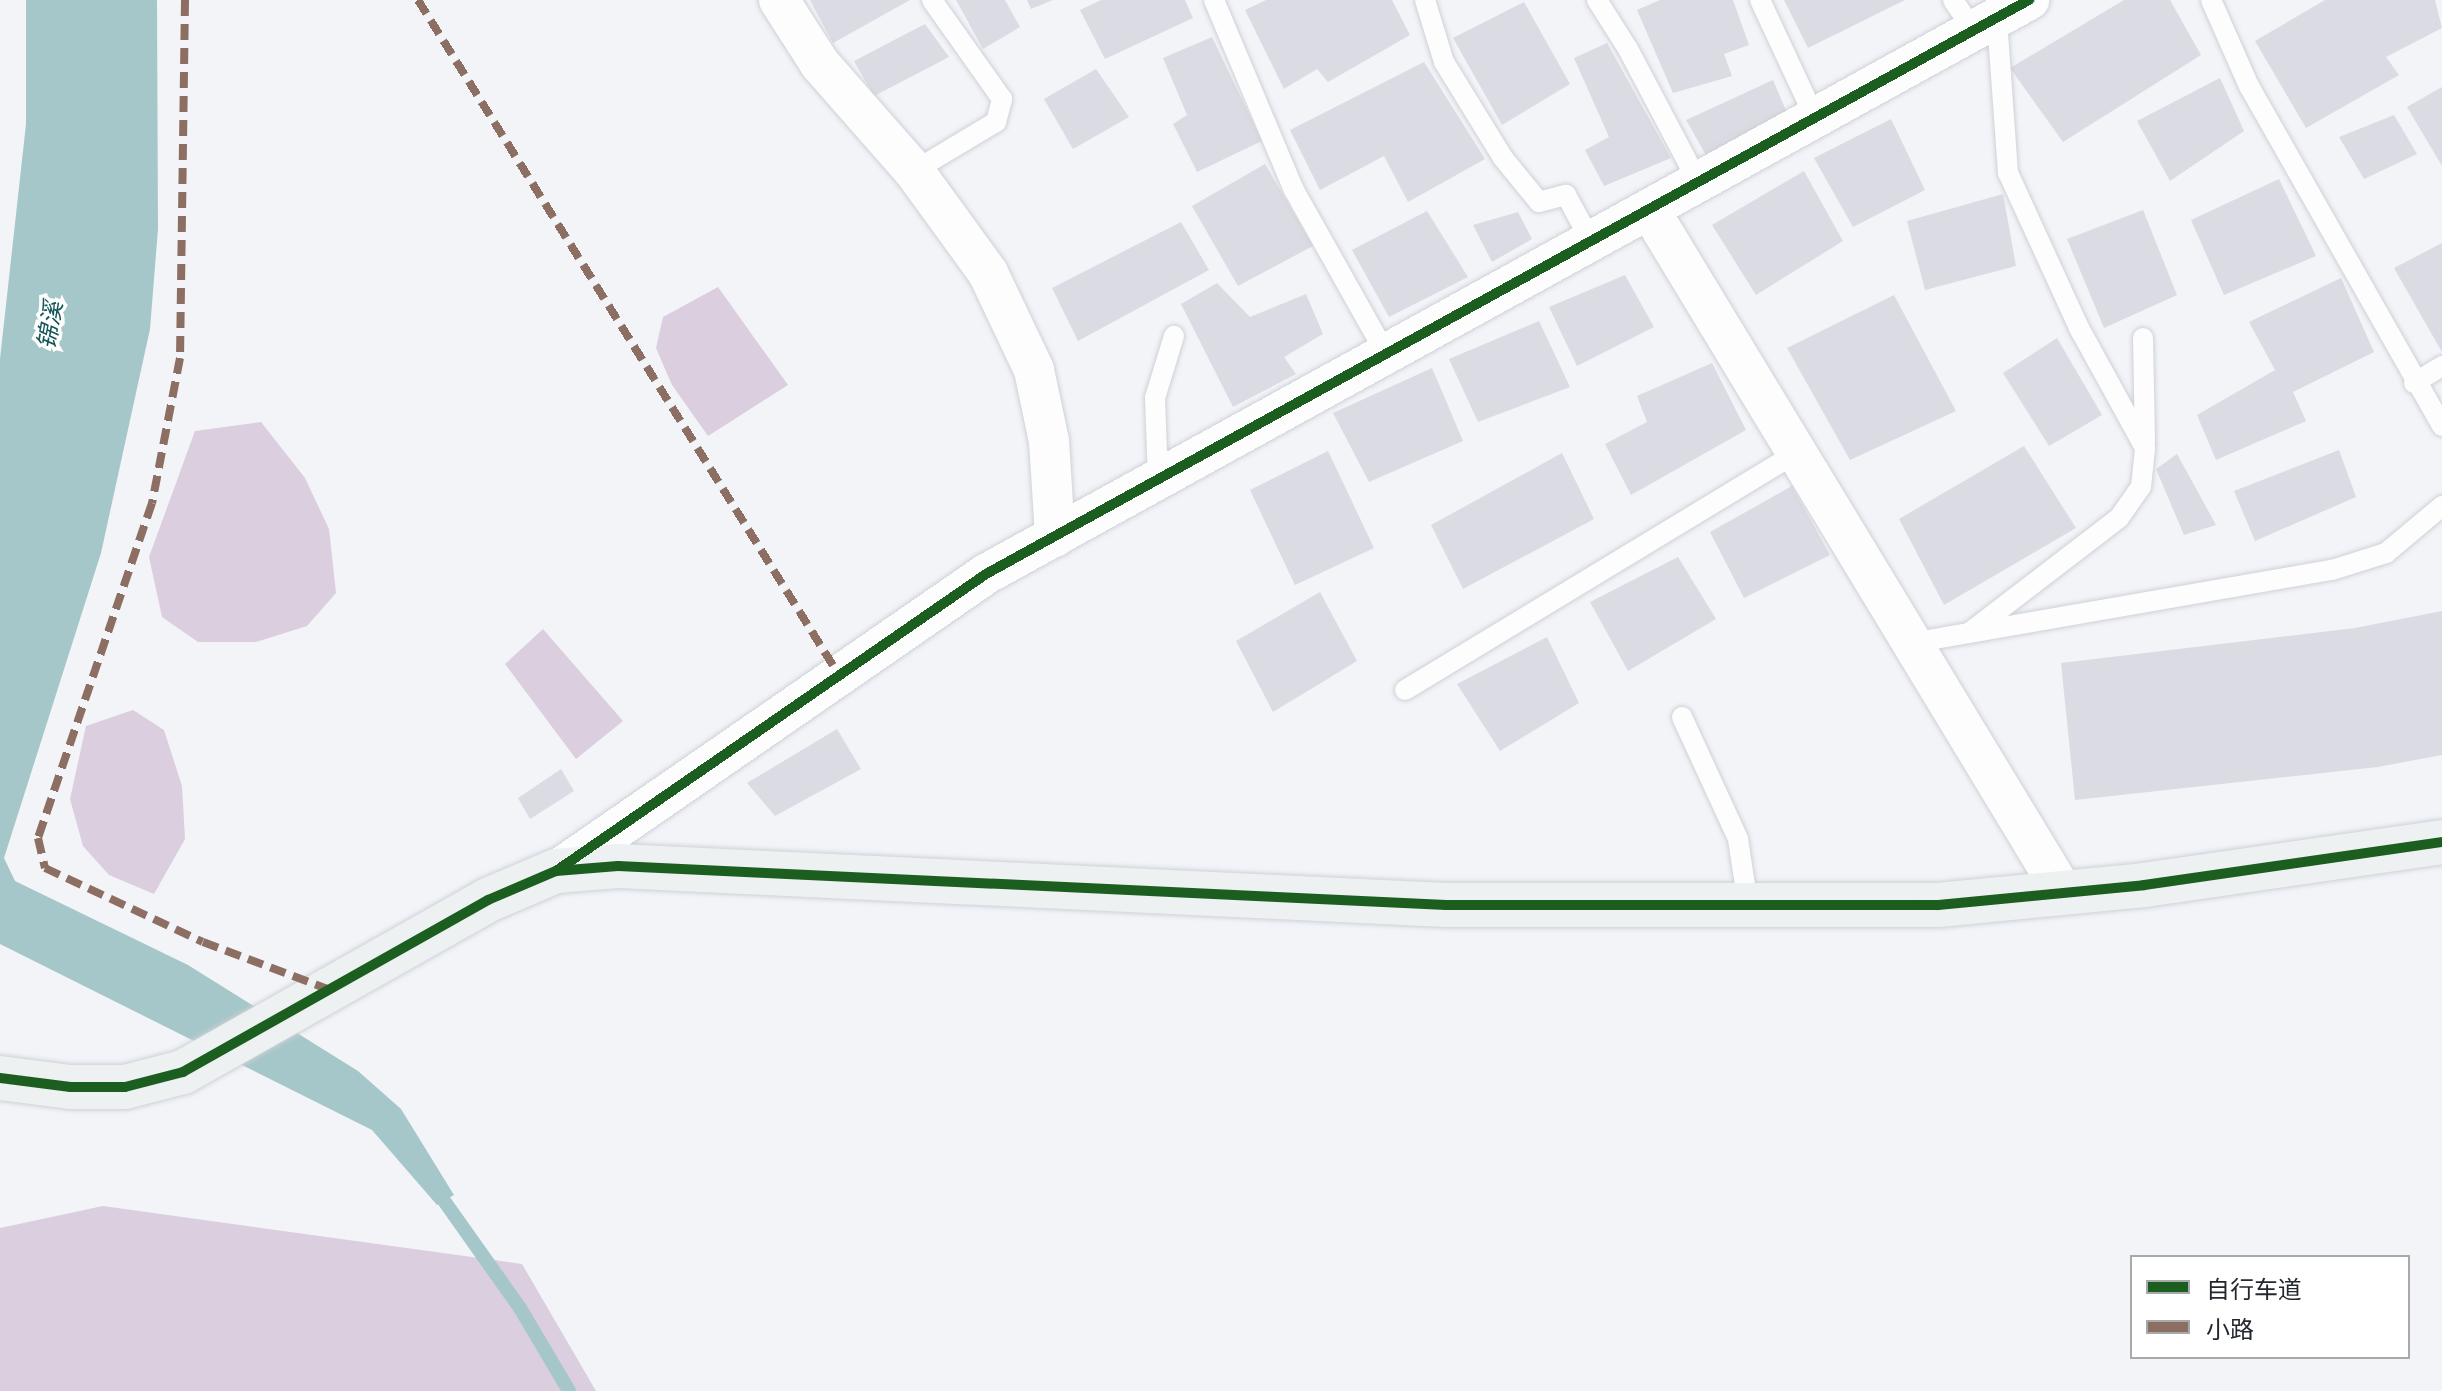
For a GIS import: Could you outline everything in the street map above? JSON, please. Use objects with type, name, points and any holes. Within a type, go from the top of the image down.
[{"type":"street","points":[[779,0],[820,64],[914,171],[988,273],[1034,370],[1049,441],[1055,537]]},
{"type":"street","points":[[0,1078],[70,1087],[125,1087],[183,1072],[315,1001],[488,900],[556,871],[986,574],[1815,118],[1988,12]]},
{"type":"street","points":[[1649,209],[2063,892]]},
{"type":"street","points":[[556,871],[618,866],[1446,905],[1938,905],[2063,892],[2442,842]]},
{"type":"lane","points":[[914,171],[996,122],[1002,99],[932,0]]},
{"type":"lane","points":[[1214,0],[1294,190],[1386,354]]},
{"type":"lane","points":[[1425,0],[1444,62],[1503,158],[1539,202],[1566,195],[1591,241]]},
{"type":"lane","points":[[1597,0],[1628,49],[1698,182]]},
{"type":"lane","points":[[1760,0],[1815,118]]},
{"type":"lane","points":[[2211,0],[2249,86],[2414,383],[2442,426]]},
{"type":"lane","points":[[1988,12],[2008,173],[2080,330],[2145,448]]},
{"type":"lane","points":[[1158,480],[1155,398],[1174,336]]},
{"type":"lane","points":[[1969,633],[2119,518],[2141,487],[2145,448],[2143,338]]},
{"type":"lane","points":[[2414,383],[2442,366]]},
{"type":"lane","points":[[1405,690],[1797,453]]},
{"type":"lane","points":[[1912,643],[2332,570],[2386,553],[2442,506]]},
{"type":"lane","points":[[1682,717],[1738,839],[1748,905]]},
{"type":"shaded area","points":[[718,287],[788,385],[708,436],[672,385],[656,348],[663,317]]},
{"type":"shaded area","points":[[261,422],[305,478],[329,529],[336,593],[307,626],[256,642],[198,642],[162,617],[149,557],[195,431]]},
{"type":"shaded area","points":[[543,629],[623,721],[576,759],[505,664]]},
{"type":"shaded area","points":[[133,710],[164,730],[182,786],[185,839],[154,894],[109,875],[83,846],[70,799],[86,726]]},
{"type":"shaded area","points":[[103,1206],[522,1264],[596,1391],[0,1391],[0,1228]]},
{"type":"water","name":"锦溪","points":[[26,0],[157,0],[158,229],[150,329],[101,553],[4,858],[15,881],[188,965],[358,1071],[401,1109],[454,1195],[437,1205],[372,1130],[0,944],[0,359],[26,124]]},
{"type":"building","points":[[810,0],[910,0],[833,43]]},
{"type":"building","points":[[956,0],[1005,0],[1020,27],[983,49]]},
{"type":"building","points":[[1027,0],[1053,0],[1031,9]]},
{"type":"building","points":[[1101,0],[1185,0],[1193,18],[1105,59],[1080,10]]},
{"type":"building","points":[[1266,0],[1392,0],[1410,35],[1328,82],[1317,69],[1284,89],[1245,10]]},
{"type":"building","points":[[1660,0],[1733,0],[1749,45],[1724,54],[1732,76],[1673,93],[1637,10]]},
{"type":"building","points":[[1784,0],[1905,0],[1808,48]]},
{"type":"building","points":[[2124,0],[2170,0],[2201,55],[2063,142],[2010,68]]},
{"type":"building","points":[[2325,0],[2435,0],[2442,28],[2386,57],[2399,75],[2306,128],[2255,41]]},
{"type":"building","points":[[1524,2],[1570,84],[1502,125],[1453,38]]},
{"type":"building","points":[[925,24],[949,57],[874,96],[854,61]]},
{"type":"building","points":[[1212,37],[1262,141],[1197,172],[1173,124],[1187,115],[1163,58]]},
{"type":"building","points":[[1607,43],[1671,158],[1604,186],[1585,150],[1609,137],[1574,58]]},
{"type":"building","points":[[1424,62],[1485,159],[1408,202],[1384,156],[1320,190],[1290,130]]},
{"type":"building","points":[[1096,69],[1129,117],[1073,149],[1044,99]]},
{"type":"building","points":[[2220,78],[2244,131],[2170,181],[2137,121]]},
{"type":"building","points":[[1773,80],[1787,113],[1706,155],[1686,120]]},
{"type":"building","points":[[2442,87],[2442,166],[2407,107]]},
{"type":"building","points":[[2394,115],[2417,154],[2364,179],[2339,137]]},
{"type":"building","points":[[1891,119],[1925,190],[1853,227],[1814,158]]},
{"type":"building","points":[[1265,164],[1313,246],[1238,286],[1192,206]]},
{"type":"building","points":[[1804,171],[1843,241],[1756,295],[1712,225]]},
{"type":"building","points":[[2279,179],[2316,256],[2224,295],[2191,220]]},
{"type":"building","points":[[2003,194],[2016,266],[1925,290],[1907,221]]},
{"type":"building","points":[[2143,210],[2177,295],[2104,328],[2067,239]]},
{"type":"building","points":[[1427,211],[1468,277],[1389,317],[1352,250]]},
{"type":"building","points":[[1518,212],[1532,239],[1492,262],[1473,225]]},
{"type":"building","points":[[1181,222],[1209,270],[1078,341],[1052,288]]},
{"type":"building","points":[[2442,243],[2442,352],[2394,268]]},
{"type":"building","points":[[1625,275],[1654,327],[1577,366],[1549,307]]},
{"type":"building","points":[[2341,278],[2374,352],[2293,392],[2306,421],[2216,460],[2197,415],[2275,370],[2249,322]]},
{"type":"building","points":[[1217,283],[1250,317],[1306,294],[1323,334],[1284,357],[1296,374],[1233,407],[1181,304]]},
{"type":"building","points":[[1894,295],[1956,411],[1850,460],[1787,348]]},
{"type":"building","points":[[1539,321],[1570,387],[1478,422],[1449,359]]},
{"type":"building","points":[[2057,338],[2102,415],[2049,446],[2003,373]]},
{"type":"building","points":[[1712,363],[1746,430],[1631,495],[1605,444],[1647,422],[1637,396]]},
{"type":"building","points":[[1432,368],[1463,441],[1369,482],[1333,413]]},
{"type":"building","points":[[2024,446],[2076,528],[1944,605],[1899,519]]},
{"type":"building","points":[[2339,450],[2356,497],[2255,541],[2234,491]]},
{"type":"building","points":[[1328,451],[1374,548],[1295,585],[1250,490]]},
{"type":"building","points":[[1562,453],[1594,519],[1463,589],[1431,525]]},
{"type":"building","points":[[2177,454],[2216,525],[2184,535],[2156,469]]},
{"type":"building","points":[[1792,486],[1830,555],[1744,598],[1710,532]]},
{"type":"building","points":[[1678,557],[1716,619],[1628,671],[1590,602]]},
{"type":"building","points":[[1320,592],[1357,661],[1273,712],[1236,641]]},
{"type":"building","points":[[2442,611],[2442,755],[2378,767],[2075,800],[2061,663],[2355,628]]},
{"type":"building","points":[[1547,637],[1579,703],[1500,751],[1457,684]]},
{"type":"building","points":[[837,729],[861,769],[775,816],[747,783]]},
{"type":"building","points":[[561,769],[574,791],[530,819],[518,798]]},
{"type":"waterway","points":[[435,1188],[520,1308],[569,1391]]},
{"type":"marked path","points":[[185,0],[180,358],[152,503],[38,838],[45,868],[203,942],[330,990]]},
{"type":"marked path","points":[[418,0],[839,675]]},
{"type":"cycle path","points":[[556,871],[986,574],[2029,0]]},
{"type":"cycle path","points":[[0,1078],[70,1087],[125,1087],[183,1072],[488,900],[556,871],[618,866],[1446,905],[1938,905],[2144,885],[2442,842]]}]
